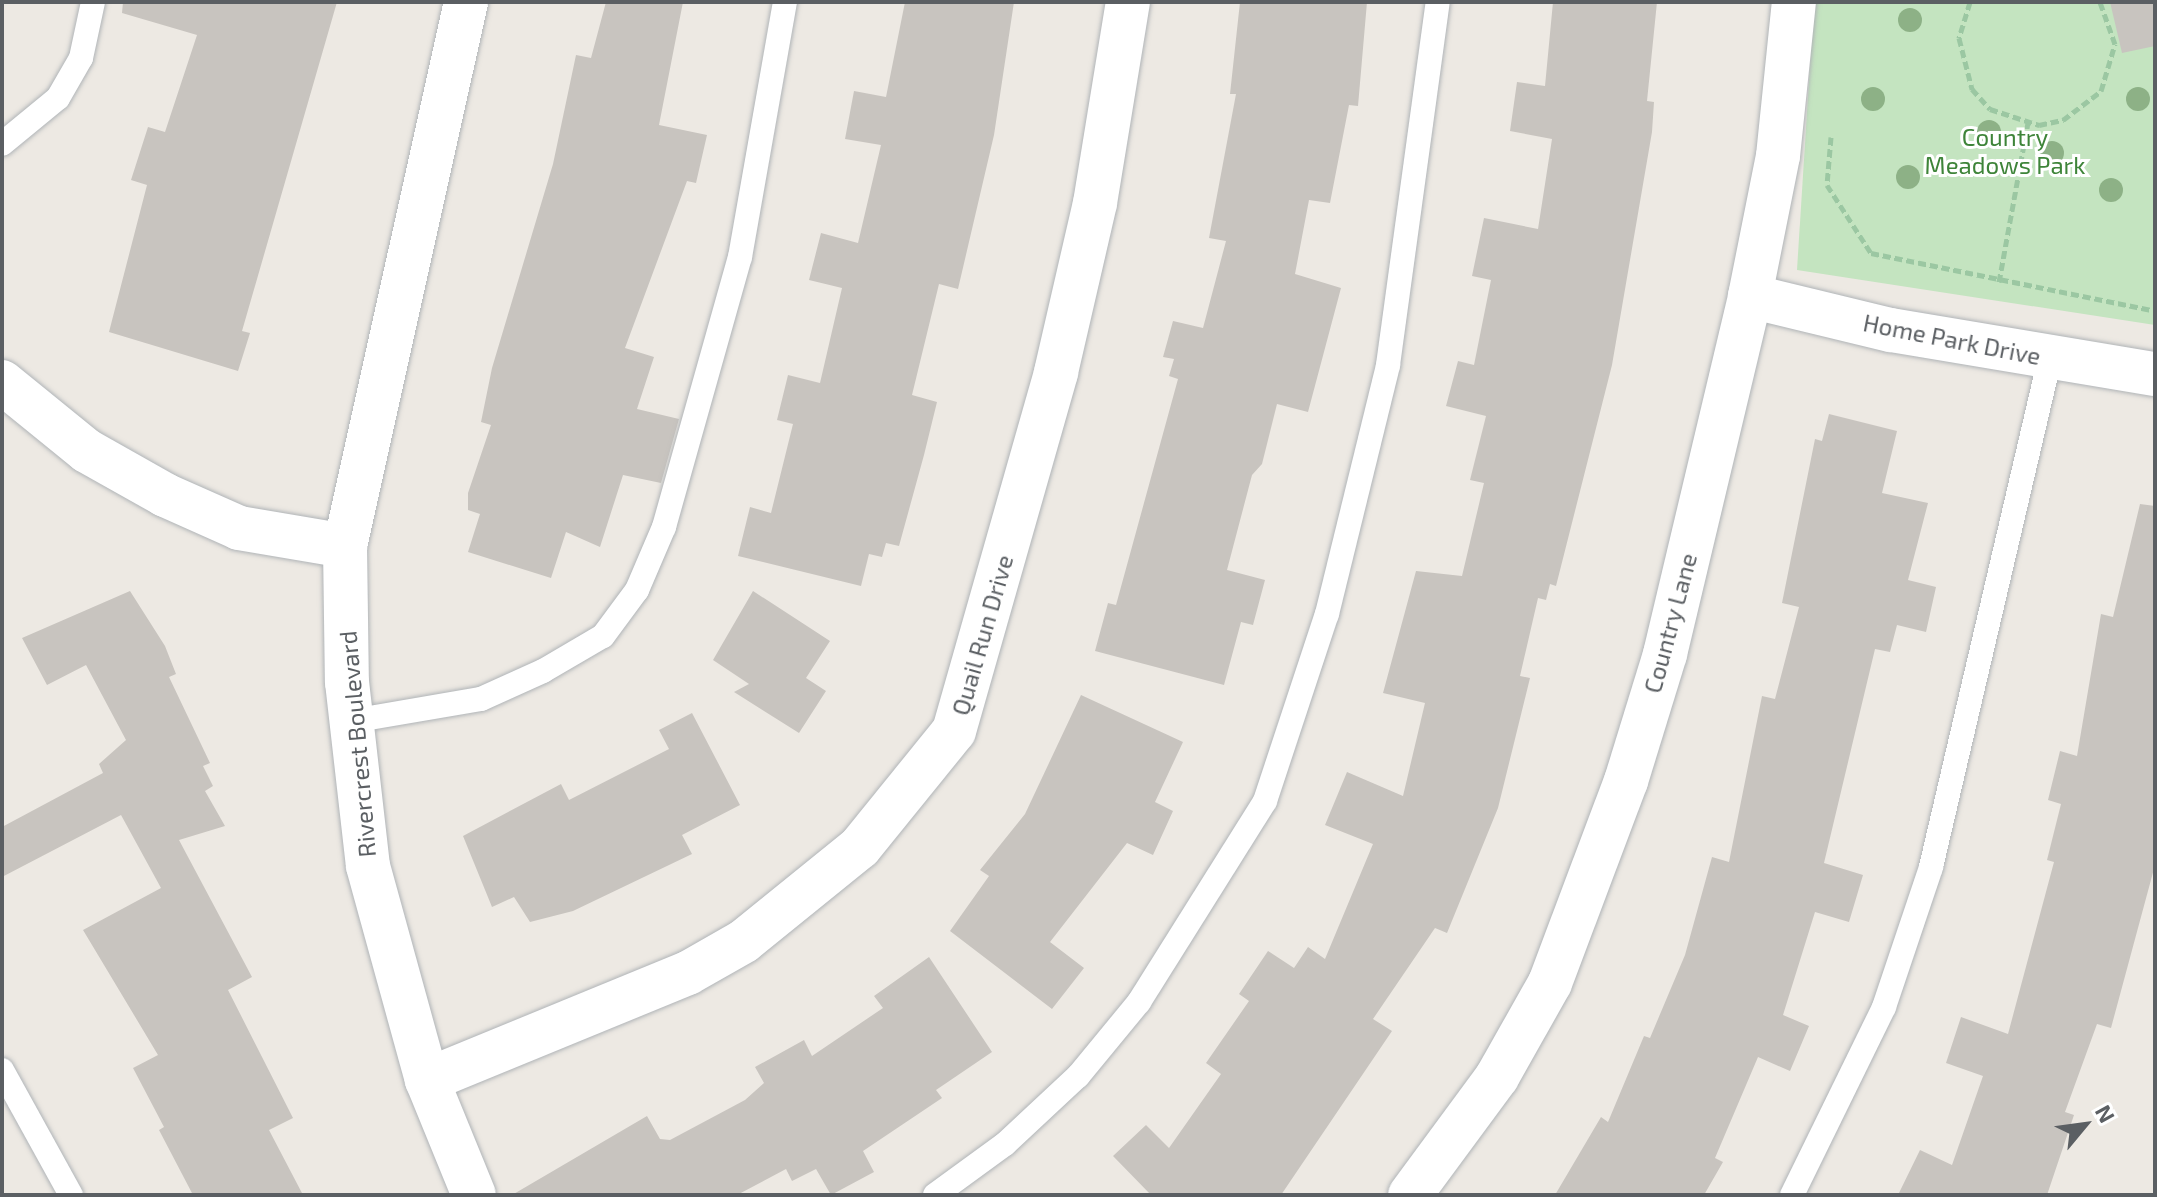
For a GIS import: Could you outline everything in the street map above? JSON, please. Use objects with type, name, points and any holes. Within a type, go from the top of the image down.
[{"type":"street","name":"Rivercrest Boulevard","points":[[466,2],[345,546],[352,721],[368,866],[427,1080],[474,1195]]},
{"type":"street","name":"Quail Run Drive","points":[[427,1080],[688,973],[744,941],[860,847],[954,731],[1056,372],[1095,203],[1128,2]]},
{"type":"street","name":"Country Lane","points":[[1410,1195],[1497,1077],[1566,940],[1665,654],[1750,296],[1778,156],[1794,2]]},
{"type":"street","name":"Home Park Drive","points":[[1750,296],[2050,358],[2155,374]]},
{"type":"street","points":[[2,382],[87,451],[165,495],[239,528],[345,546]]},
{"type":"lane","points":[[2,144],[58,98],[81,58],[93,2]]},
{"type":"lane","points":[[352,721],[481,699],[543,671],[603,636],[637,590],[664,527],[740,257],[785,2]]},
{"type":"lane","points":[[935,1195],[1005,1144],[1078,1076],[1197,916],[1265,801],[1327,614],[1388,365],[1438,2]]},
{"type":"lane","points":[[1792,1195],[1884,1007],[1931,867],[2050,358]]},
{"type":"lane","points":[[2,1070],[71,1195]]},
{"type":"path","points":[[1970,2],[1959,38],[1972,89],[1990,109],[2028,123],[2063,120],[2101,91],[2115,44],[2100,2]]},
{"type":"path","points":[[1999,282],[2028,123]]},
{"type":"path","points":[[1832,124],[1827,185],[1871,253],[1999,282],[2155,311]]},
{"type":"green space","name":"Country Meadows Park","points":[[1814,2],[2155,2],[2155,325],[1797,270]]},
{"type":"building","points":[[123,2],[337,2],[242,331],[250,333],[238,371],[109,332],[147,185],[131,180],[148,127],[165,132],[197,35],[122,13]]},
{"type":"building","points":[[606,2],[683,2],[659,125],[707,135],[696,183],[687,181],[625,348],[654,357],[637,409],[679,419],[661,483],[623,475],[600,547],[566,532],[551,578],[468,552],[480,514],[468,510],[468,493],[491,425],[481,422],[492,368],[553,164],[576,55],[591,58]]},
{"type":"building","points":[[905,2],[1014,2],[994,135],[958,289],[939,284],[912,395],[937,402],[924,455],[899,546],[886,543],[882,557],[869,554],[861,586],[738,556],[750,507],[771,513],[793,424],[777,420],[788,375],[820,383],[842,288],[809,280],[821,233],[858,243],[881,145],[845,139],[854,91],[886,97]]},
{"type":"building","points":[[1240,2],[1367,2],[1358,106],[1349,105],[1330,203],[1309,200],[1295,274],[1341,288],[1308,412],[1277,404],[1262,464],[1252,475],[1227,570],[1265,580],[1253,625],[1241,622],[1224,685],[1095,651],[1108,603],[1116,605],[1178,379],[1169,376],[1174,359],[1163,357],[1173,321],[1203,328],[1226,241],[1209,238],[1236,94],[1230,94]]},
{"type":"building","points":[[1553,2],[1657,2],[1647,101],[1654,102],[1652,132],[1612,365],[1556,586],[1550,584],[1546,600],[1538,598],[1520,676],[1530,678],[1498,808],[1447,933],[1435,928],[1373,1019],[1392,1031],[1281,1195],[1151,1195],[1113,1156],[1146,1125],[1169,1148],[1221,1074],[1206,1063],[1249,1001],[1239,994],[1268,951],[1294,968],[1308,947],[1325,959],[1373,844],[1325,825],[1347,772],[1403,796],[1425,703],[1383,693],[1416,571],[1462,576],[1484,483],[1470,480],[1486,416],[1446,406],[1458,361],[1474,365],[1491,280],[1472,276],[1484,218],[1538,229],[1552,139],[1510,131],[1517,82],[1545,86]]},
{"type":"building","points":[[2110,2],[2155,2],[2155,46],[2122,53]]},
{"type":"building","points":[[1829,414],[1897,431],[1882,493],[1928,503],[1908,580],[1936,587],[1926,632],[1897,625],[1890,652],[1875,649],[1824,863],[1863,875],[1849,922],[1815,912],[1783,1015],[1809,1026],[1790,1071],[1758,1057],[1715,1158],[1723,1162],[1704,1195],[1555,1195],[1601,1117],[1608,1122],[1644,1036],[1650,1038],[1685,955],[1712,857],[1729,862],[1762,696],[1775,699],[1799,607],[1782,603],[1815,439],[1822,441]]},
{"type":"building","points":[[2140,504],[2155,506],[2155,865],[2111,1028],[2097,1024],[2065,1112],[2074,1115],[2047,1195],[1898,1195],[1920,1150],[1952,1165],[1983,1076],[1946,1063],[1961,1017],[2008,1034],[2054,862],[2047,860],[2061,804],[2048,800],[2060,751],[2077,756],[2101,614],[2113,617]]},
{"type":"building","points":[[130,591],[165,646],[176,674],[169,677],[210,763],[203,766],[213,786],[205,791],[225,826],[179,840],[252,977],[228,990],[293,1118],[269,1130],[303,1195],[193,1195],[159,1130],[164,1127],[133,1068],[158,1055],[83,930],[161,888],[121,815],[2,877],[2,827],[103,773],[99,764],[126,740],[86,665],[47,685],[22,638]]},
{"type":"building","points":[[753,591],[830,641],[806,678],[826,691],[799,733],[734,692],[749,684],[713,660]]},
{"type":"building","points":[[1081,695],[1183,742],[1155,802],[1173,811],[1153,855],[1127,843],[1050,942],[1084,968],[1052,1009],[950,931],[989,876],[980,870],[1025,814]]},
{"type":"building","points":[[692,713],[740,805],[682,835],[692,854],[573,911],[530,922],[514,897],[492,907],[463,836],[561,784],[569,800],[669,749],[659,730]]},
{"type":"building","points":[[929,957],[992,1052],[936,1090],[942,1098],[863,1151],[874,1172],[831,1195],[816,1169],[792,1181],[786,1169],[737,1195],[512,1195],[647,1116],[660,1139],[670,1140],[745,1100],[764,1083],[755,1067],[804,1040],[812,1056],[883,1008],[874,996]]}]
